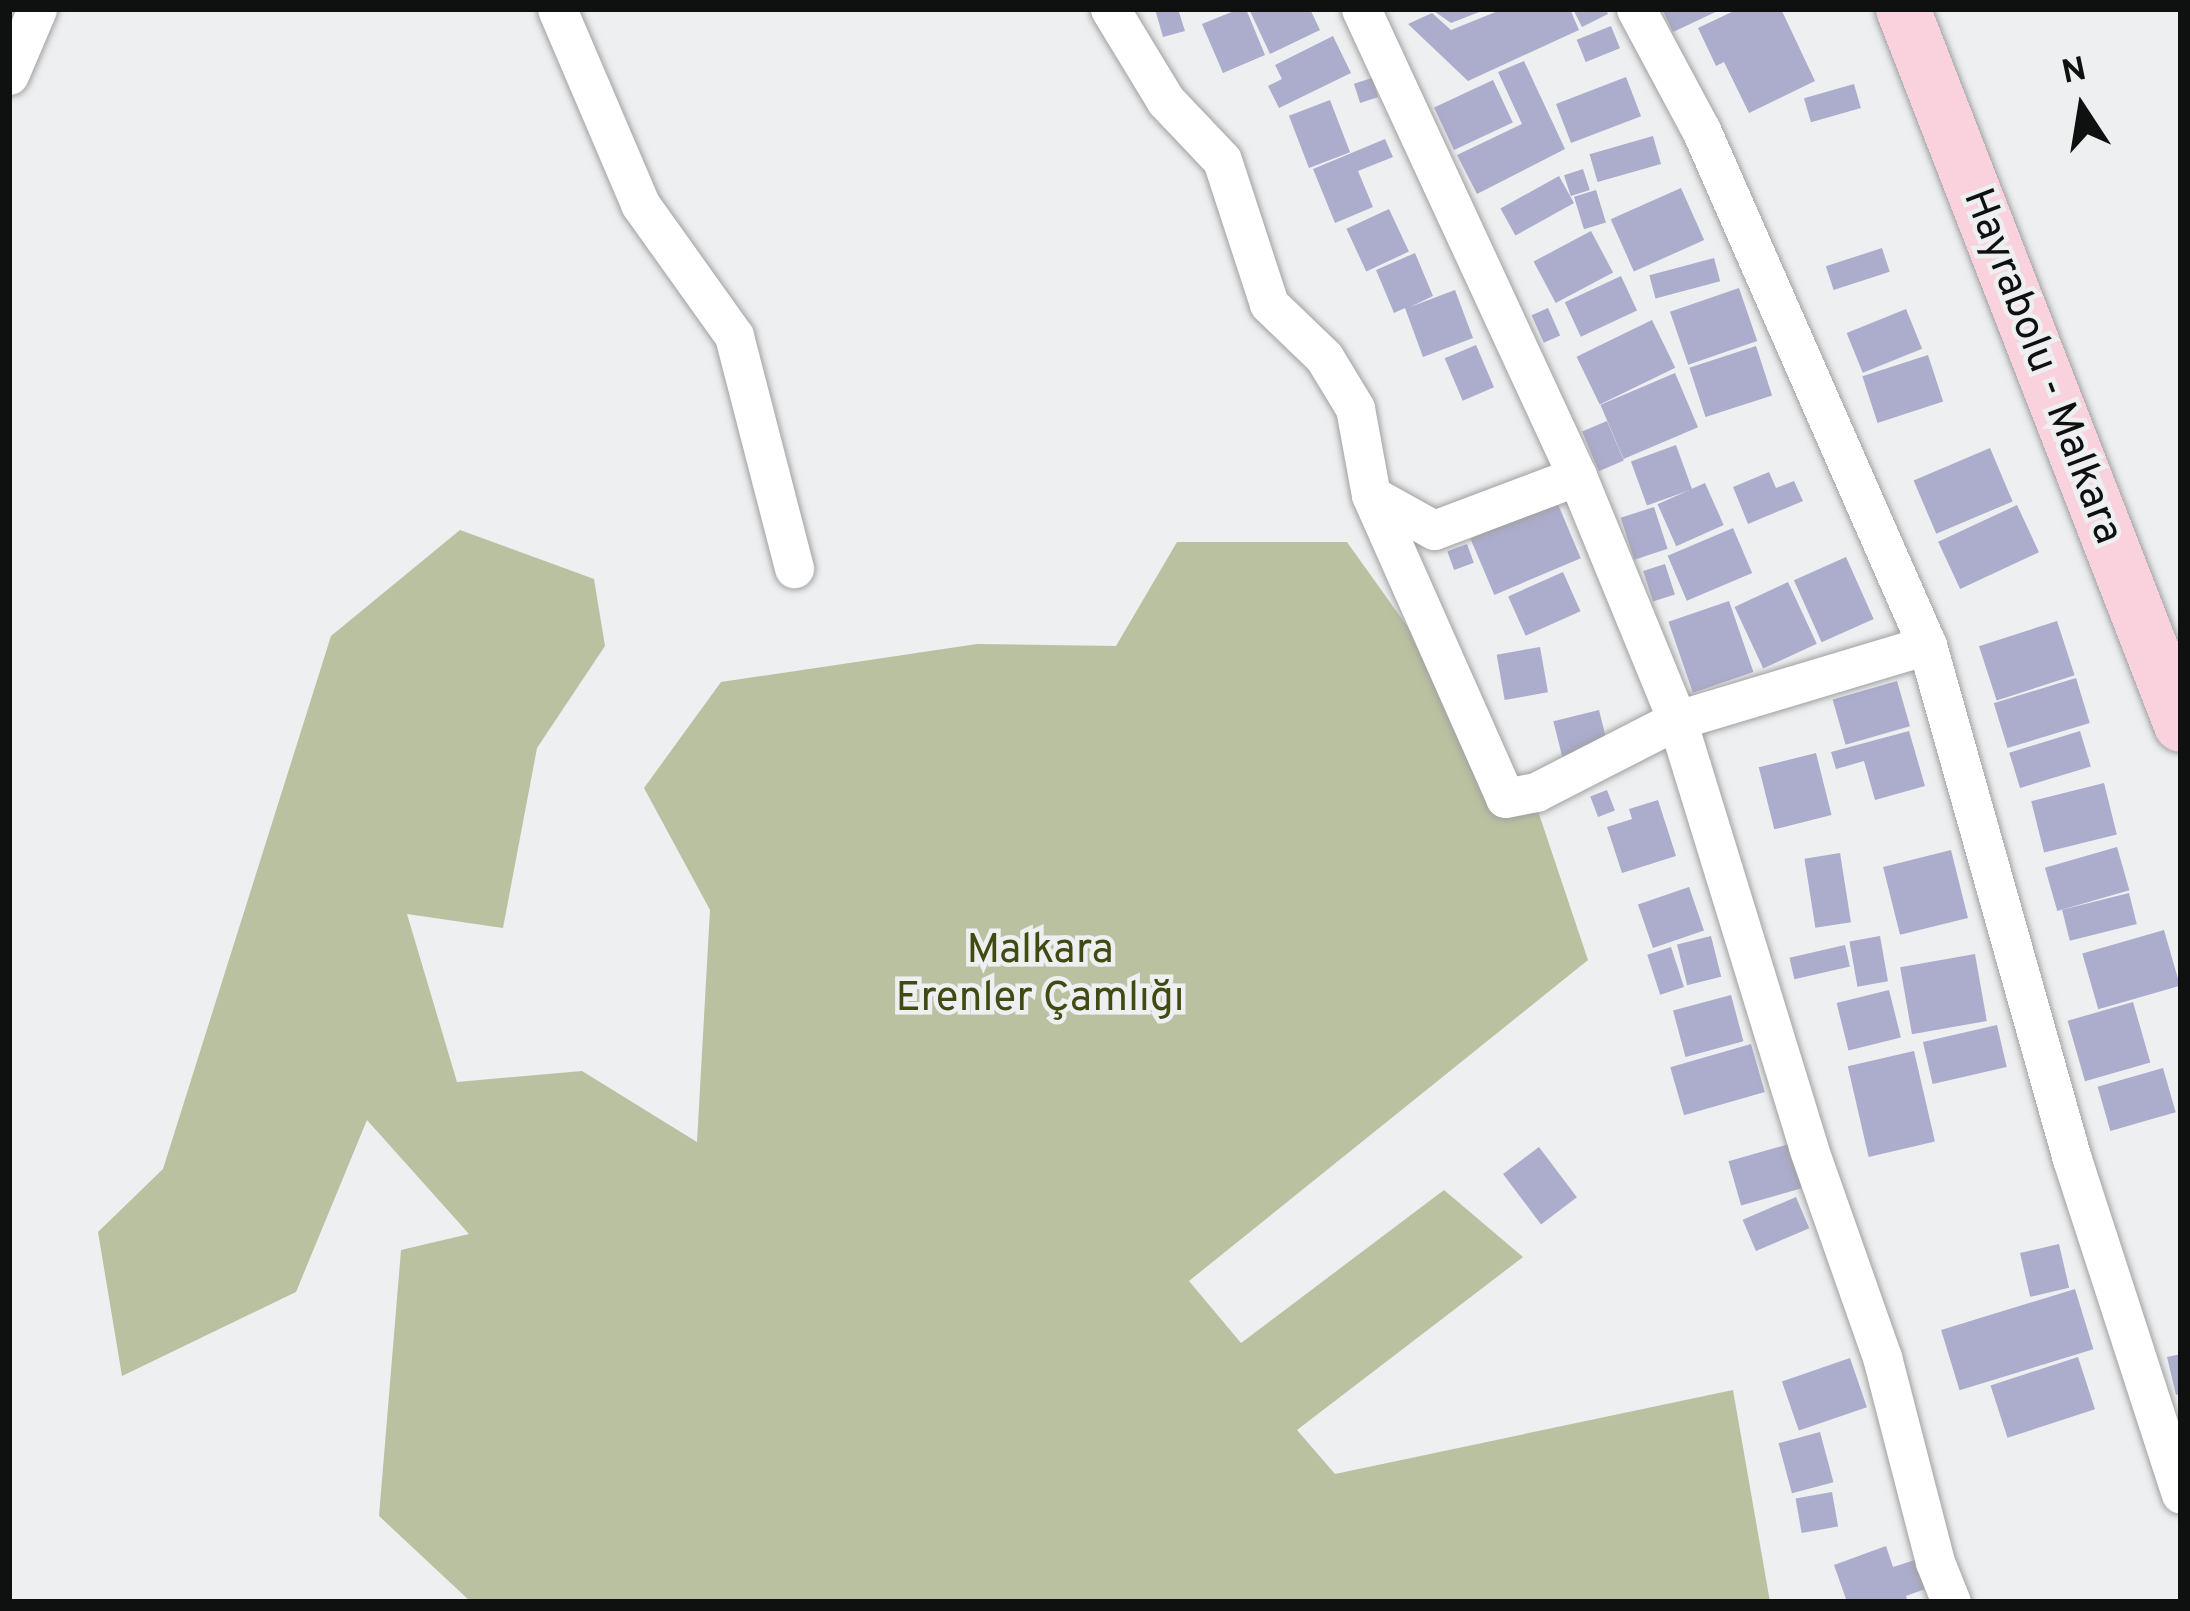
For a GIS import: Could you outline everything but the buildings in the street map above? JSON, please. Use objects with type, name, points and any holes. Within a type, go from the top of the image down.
[{"type":"main road","name":"Hayrabolu - Malkara","points":[[1903,9],[2181,725]]},
{"type":"street","points":[[9,75],[37,9]]},
{"type":"street","points":[[556,9],[640,204],[734,336],[794,568]]},
{"type":"street","points":[[1110,9],[1166,101],[1222,160],[1269,304],[1324,357],[1355,409],[1371,494],[1504,798],[1536,793],[1677,720],[1927,645]]},
{"type":"street","points":[[1360,9],[1577,476],[1677,720],[1808,1147],[1882,1357],[1935,1562],[1951,1602]]},
{"type":"street","points":[[1636,9],[1701,130],[1927,645],[2072,1159],[2181,1494]]},
{"type":"street","points":[[1371,494],[1434,530],[1577,476]]},
{"type":"green space","name":"Malkara Erenler Çamlığı","points":[[460,530],[594,579],[605,646],[537,748],[503,928],[407,914],[457,1082],[582,1071],[697,1142],[710,910],[644,788],[721,682],[977,644],[1116,646],[1177,542],[1347,542],[1537,808],[1588,960],[1189,1281],[1241,1343],[1444,1190],[1523,1257],[1297,1430],[1335,1474],[1733,1390],[1770,1602],[471,1602],[379,1516],[401,1250],[469,1234],[367,1120],[296,1292],[122,1376],[98,1232],[163,1169],[331,636]]}]
